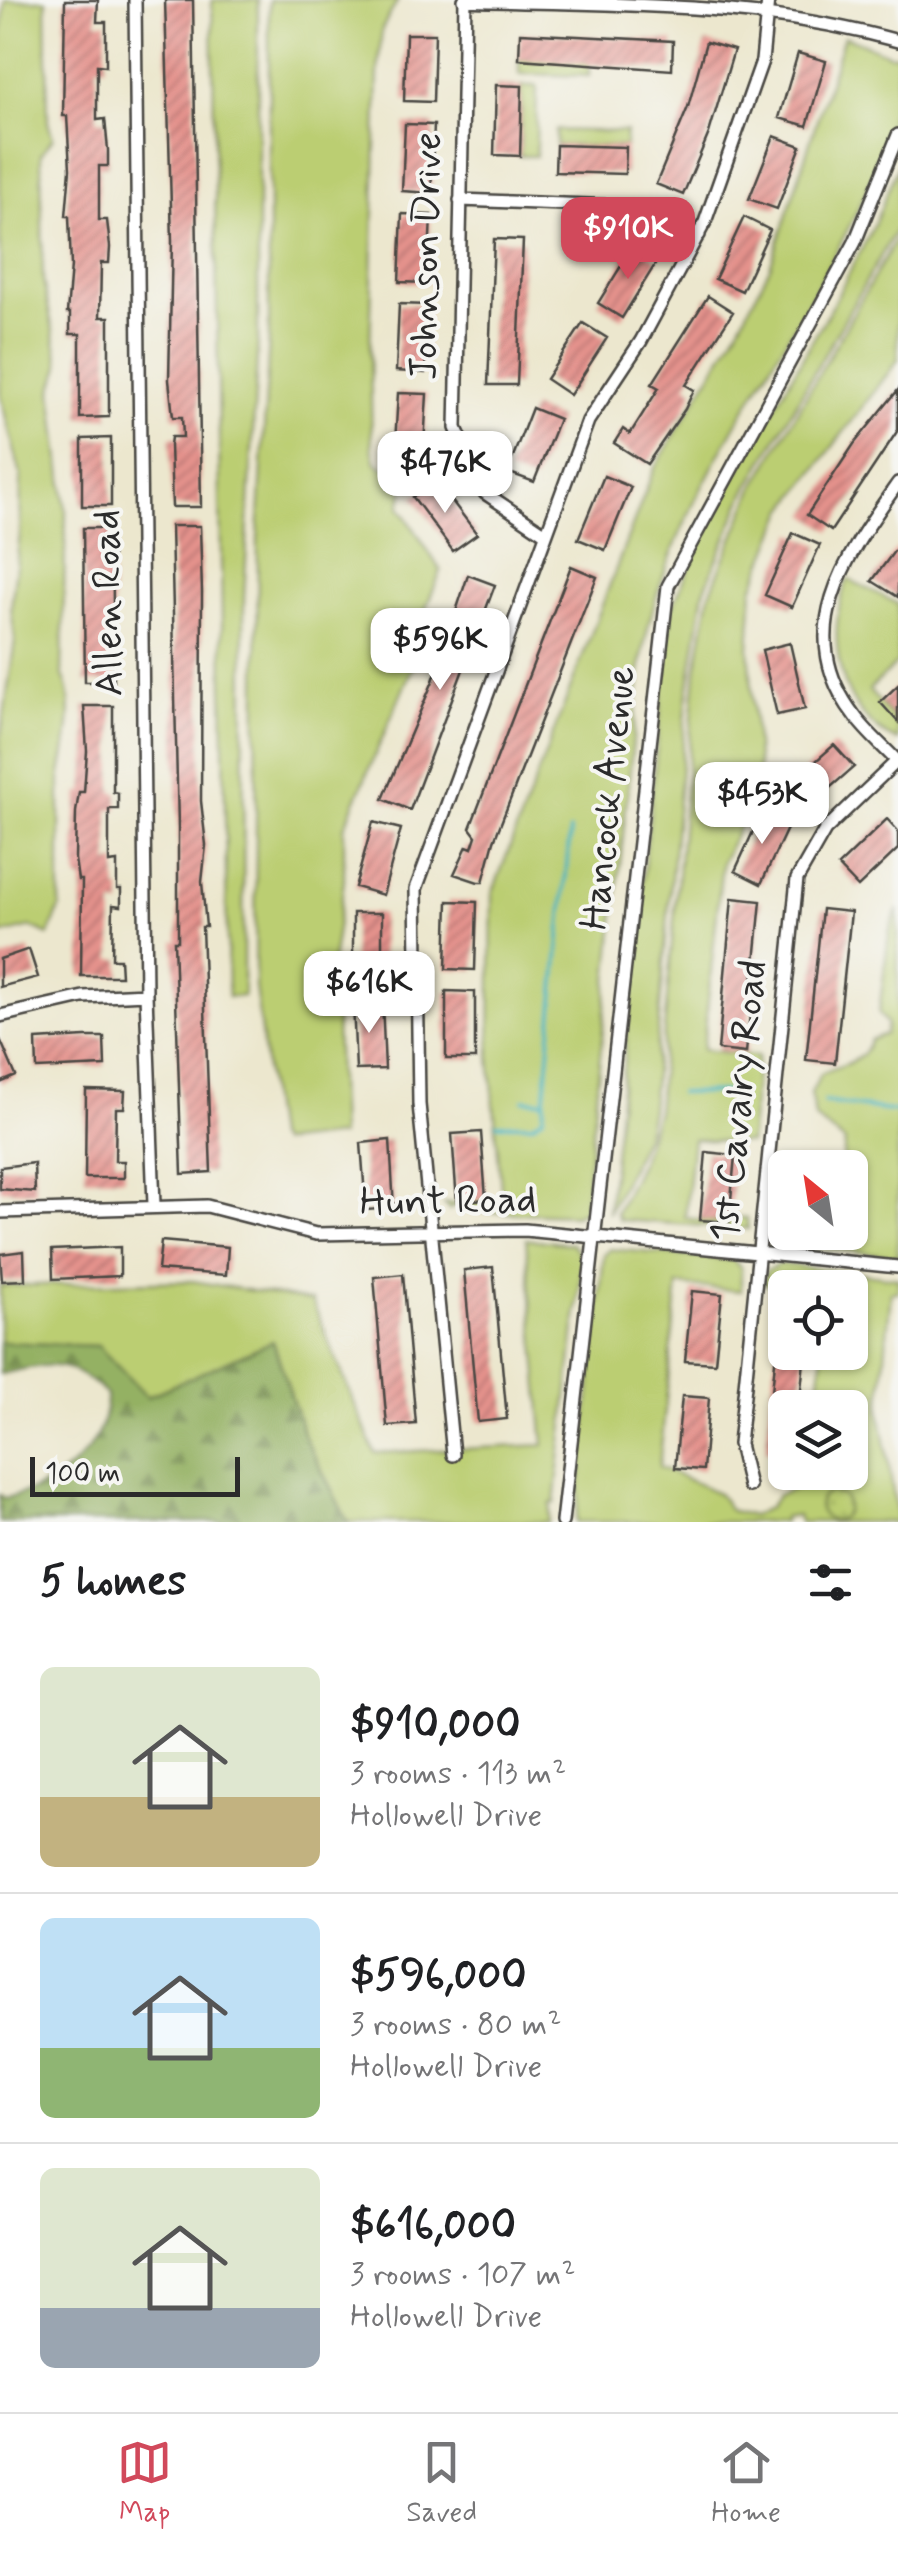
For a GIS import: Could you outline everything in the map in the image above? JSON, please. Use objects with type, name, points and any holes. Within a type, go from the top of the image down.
[{"type":"street","name":"Allen Road","points":[[135,0],[146,994],[154,1205]]},
{"type":"street","points":[[465,0],[767,5],[898,41]]},
{"type":"street","name":"Johnson Drive","points":[[465,0],[456,428],[485,493],[546,534]]},
{"type":"street","points":[[452,1455],[419,1104],[416,889],[588,422],[640,341],[699,235],[756,78],[767,5]]},
{"type":"street","name":"Hancock Avenue","points":[[562,1522],[668,586],[855,242],[898,135]]},
{"type":"street","points":[[460,200],[616,206],[639,210],[699,235]]},
{"type":"street","points":[[897,761],[854,715],[835,684],[826,647],[829,602],[848,554],[898,484]]},
{"type":"street","name":"1st Cavalry Road","points":[[749,1486],[740,1444],[797,879],[825,830],[897,761]]},
{"type":"street","points":[[0,1016],[84,998],[146,994]]},
{"type":"street","name":"Hunt Road","points":[[0,1212],[206,1206],[316,1234],[525,1230],[898,1267]]},
{"type":"green space","points":[[5,0],[46,0],[48,122],[53,138],[41,154],[43,280],[60,366],[52,391],[66,511],[62,673],[70,712],[60,780],[60,907],[49,935],[31,927],[0,935],[0,743],[15,640],[11,608],[20,533],[21,476],[0,395],[0,56]]},
{"type":"green space","points":[[212,0],[258,0],[258,338],[244,598],[243,996],[228,997]]},
{"type":"green space","points":[[269,0],[398,0],[382,29],[378,72],[370,349],[372,448],[376,463],[406,480],[400,507],[441,571],[415,635],[419,652],[344,828],[344,881],[329,983],[335,992],[340,1136],[280,1143],[275,1137],[255,987],[258,538],[269,339]]},
{"type":"green space","points":[[844,36],[891,55],[898,54],[891,116],[861,204],[712,468],[668,563],[652,612],[641,663],[584,1211],[574,1215],[463,1211],[455,1205],[449,1210],[444,1204],[502,1200],[490,1057],[492,894],[654,469],[737,331],[770,267]]},
{"type":"green space","points":[[519,59],[589,61],[589,76],[519,74]]},
{"type":"green space","points":[[522,86],[537,86],[536,156],[520,156]]},
{"type":"green space","points":[[556,130],[626,132],[625,147],[556,145]]},
{"type":"green space","points":[[898,165],[898,226],[745,493],[704,591],[687,699],[651,1110],[646,1134],[608,1214],[671,610],[706,527],[832,306],[874,225]]},
{"type":"green space","points":[[898,235],[898,360],[785,510],[753,588],[749,648],[759,786],[722,862],[703,1050],[758,1056],[749,1143],[693,1139],[685,1218],[729,1223],[730,1217],[747,1218],[748,1229],[619,1220],[616,1213],[640,1163],[657,1111],[696,671],[710,593],[754,488]]},
{"type":"green space","points":[[848,579],[898,604],[898,662],[869,690],[898,724],[898,741],[877,729],[861,713],[841,670],[837,623]]},
{"type":"green space","points":[[898,909],[898,1256],[838,1250],[868,1250],[868,1150],[844,1150],[845,1142],[815,1118],[811,1093],[821,1074],[857,1059],[870,1040],[885,1034],[887,1024],[879,1013],[889,932]]},
{"type":"green space","points":[[526,1239],[572,1244],[583,1258],[555,1503],[551,1503],[548,1522],[348,1522],[304,1436],[273,1342],[146,1397],[98,1346],[0,1342],[0,1286],[193,1281],[312,1301],[375,1453],[544,1445]]},
{"type":"green space","points":[[610,1249],[733,1260],[741,1268],[741,1291],[678,1285],[659,1467],[718,1493],[730,1510],[752,1516],[769,1507],[778,1495],[791,1490],[868,1490],[868,1390],[819,1390],[821,1370],[868,1370],[868,1274],[898,1278],[898,1292],[891,1292],[880,1410],[898,1522],[799,1522],[797,1515],[783,1517],[784,1522],[576,1522],[604,1255]]},
{"type":"green space","points":[[780,1264],[831,1270],[768,1270]]},
{"type":"green space","points":[[273,1341],[304,1436],[348,1522],[0,1522],[0,1495],[5,1498],[42,1485],[59,1476],[88,1449],[104,1415],[106,1395],[80,1374],[57,1366],[0,1374],[0,1342],[98,1346],[147,1397]]},
{"type":"green space","points":[[833,1492],[843,1496],[847,1506],[843,1516],[833,1520],[823,1516],[819,1506],[823,1496]]},
{"type":"building","points":[[65,0],[98,0],[97,22],[106,22],[106,66],[97,65],[97,120],[105,119],[108,150],[108,166],[99,166],[99,220],[107,220],[110,247],[109,263],[101,263],[100,317],[109,317],[109,417],[80,418],[80,334],[70,334],[67,313],[71,266],[66,216],[70,169],[67,116],[63,116]]},
{"type":"building","points":[[165,0],[193,0],[201,507],[172,507],[171,437],[183,437],[182,417],[173,417],[169,380],[172,241]]},
{"type":"building","points":[[520,33],[673,41],[672,70],[519,59]]},
{"type":"building","points":[[406,34],[435,34],[433,102],[404,101]]},
{"type":"building","points":[[706,42],[734,50],[709,133],[683,195],[656,184],[688,107]]},
{"type":"building","points":[[798,53],[826,61],[807,126],[779,118]]},
{"type":"building","points":[[496,85],[522,86],[520,156],[494,155]]},
{"type":"building","points":[[405,124],[434,125],[431,193],[402,191]]},
{"type":"building","points":[[774,136],[801,146],[777,209],[749,199]]},
{"type":"building","points":[[556,145],[626,147],[625,174],[555,172]]},
{"type":"building","points":[[402,214],[431,215],[428,283],[399,282]]},
{"type":"building","points":[[744,217],[770,230],[742,291],[715,279]]},
{"type":"building","points":[[494,239],[523,240],[517,385],[488,385]]},
{"type":"building","points":[[634,245],[658,260],[622,318],[598,303]]},
{"type":"building","points":[[708,296],[733,312],[686,385],[694,390],[685,409],[647,464],[614,443],[623,429],[630,434],[659,388],[652,384]]},
{"type":"building","points":[[399,304],[428,305],[425,373],[396,371]]},
{"type":"building","points":[[583,323],[607,338],[570,395],[546,379]]},
{"type":"building","points":[[898,390],[898,430],[831,531],[807,515],[854,444]]},
{"type":"building","points":[[398,393],[427,394],[423,462],[394,460]]},
{"type":"building","points":[[532,408],[559,419],[534,482],[507,472]]},
{"type":"building","points":[[111,438],[111,506],[82,506],[82,439]]},
{"type":"building","points":[[604,476],[631,487],[605,550],[578,539]]},
{"type":"building","points":[[436,480],[477,534],[453,551],[413,497]]},
{"type":"building","points":[[171,526],[200,526],[202,592],[201,801],[206,845],[202,882],[206,927],[202,927],[211,1172],[182,1174],[174,941],[178,941],[178,827]]},
{"type":"building","points":[[83,528],[112,528],[114,682],[85,682]]},
{"type":"building","points":[[793,533],[820,545],[792,607],[765,595]]},
{"type":"building","points":[[898,546],[898,597],[872,581]]},
{"type":"building","points":[[571,566],[597,577],[494,841],[483,882],[454,874],[467,846],[472,848],[476,836],[470,828]]},
{"type":"building","points":[[468,575],[495,585],[410,810],[383,799],[433,681]]},
{"type":"building","points":[[790,643],[805,709],[777,715],[762,650]]},
{"type":"building","points":[[898,685],[898,722],[880,702]]},
{"type":"building","points":[[84,706],[113,706],[113,792],[118,793],[118,809],[109,809],[109,863],[117,862],[117,889],[121,889],[121,906],[113,905],[112,959],[120,959],[121,976],[81,976],[82,880],[78,880],[75,859],[76,812],[79,792],[84,792],[87,751]]},
{"type":"building","points":[[834,745],[854,767],[802,812],[783,790]]},
{"type":"building","points":[[763,810],[790,822],[761,884],[735,871]]},
{"type":"building","points":[[887,819],[898,831],[898,849],[858,887],[838,866]]},
{"type":"building","points":[[373,822],[401,829],[383,895],[355,887]]},
{"type":"building","points":[[732,898],[761,901],[746,1053],[718,1050]]},
{"type":"building","points":[[448,901],[477,902],[475,970],[446,969]]},
{"type":"building","points":[[822,909],[851,912],[835,1063],[806,1060]]},
{"type":"building","points":[[353,913],[382,913],[382,981],[353,981]]},
{"type":"building","points":[[29,949],[38,977],[0,987],[0,959]]},
{"type":"building","points":[[446,991],[475,992],[475,1059],[446,1059]]},
{"type":"building","points":[[382,1001],[385,1069],[356,1070],[353,1003]]},
{"type":"building","points":[[104,1037],[105,1066],[37,1069],[36,1040]]},
{"type":"building","points":[[0,1039],[16,1076],[0,1083]]},
{"type":"building","points":[[86,1090],[125,1091],[124,1108],[116,1108],[115,1161],[124,1161],[124,1178],[85,1178]]},
{"type":"building","points":[[481,1132],[486,1199],[457,1202],[452,1134]]},
{"type":"building","points":[[390,1140],[394,1208],[366,1210],[361,1143]]},
{"type":"building","points":[[706,1152],[735,1155],[729,1222],[700,1220]]},
{"type":"building","points":[[34,1163],[35,1192],[0,1189],[0,1167]]},
{"type":"building","points":[[161,1241],[228,1247],[226,1275],[158,1270]]},
{"type":"building","points":[[120,1247],[120,1276],[53,1279],[52,1250]]},
{"type":"building","points":[[24,1251],[25,1280],[2,1281],[0,1254]]},
{"type":"building","points":[[493,1267],[507,1419],[478,1422],[464,1270]]},
{"type":"building","points":[[403,1274],[416,1424],[387,1426],[374,1277]]},
{"type":"building","points":[[692,1291],[722,1294],[715,1363],[685,1361]]},
{"type":"building","points":[[774,1370],[803,1370],[801,1390],[772,1390]]},
{"type":"building","points":[[682,1396],[709,1398],[703,1470],[675,1468]]},
{"type":"waterway","points":[[497,1124],[532,1124],[543,1117],[570,831]]},
{"type":"waterway","points":[[679,1093],[735,1092]]},
{"type":"waterway","points":[[524,1100],[544,1101]]},
{"type":"waterway","points":[[824,1102],[898,1112]]}]
